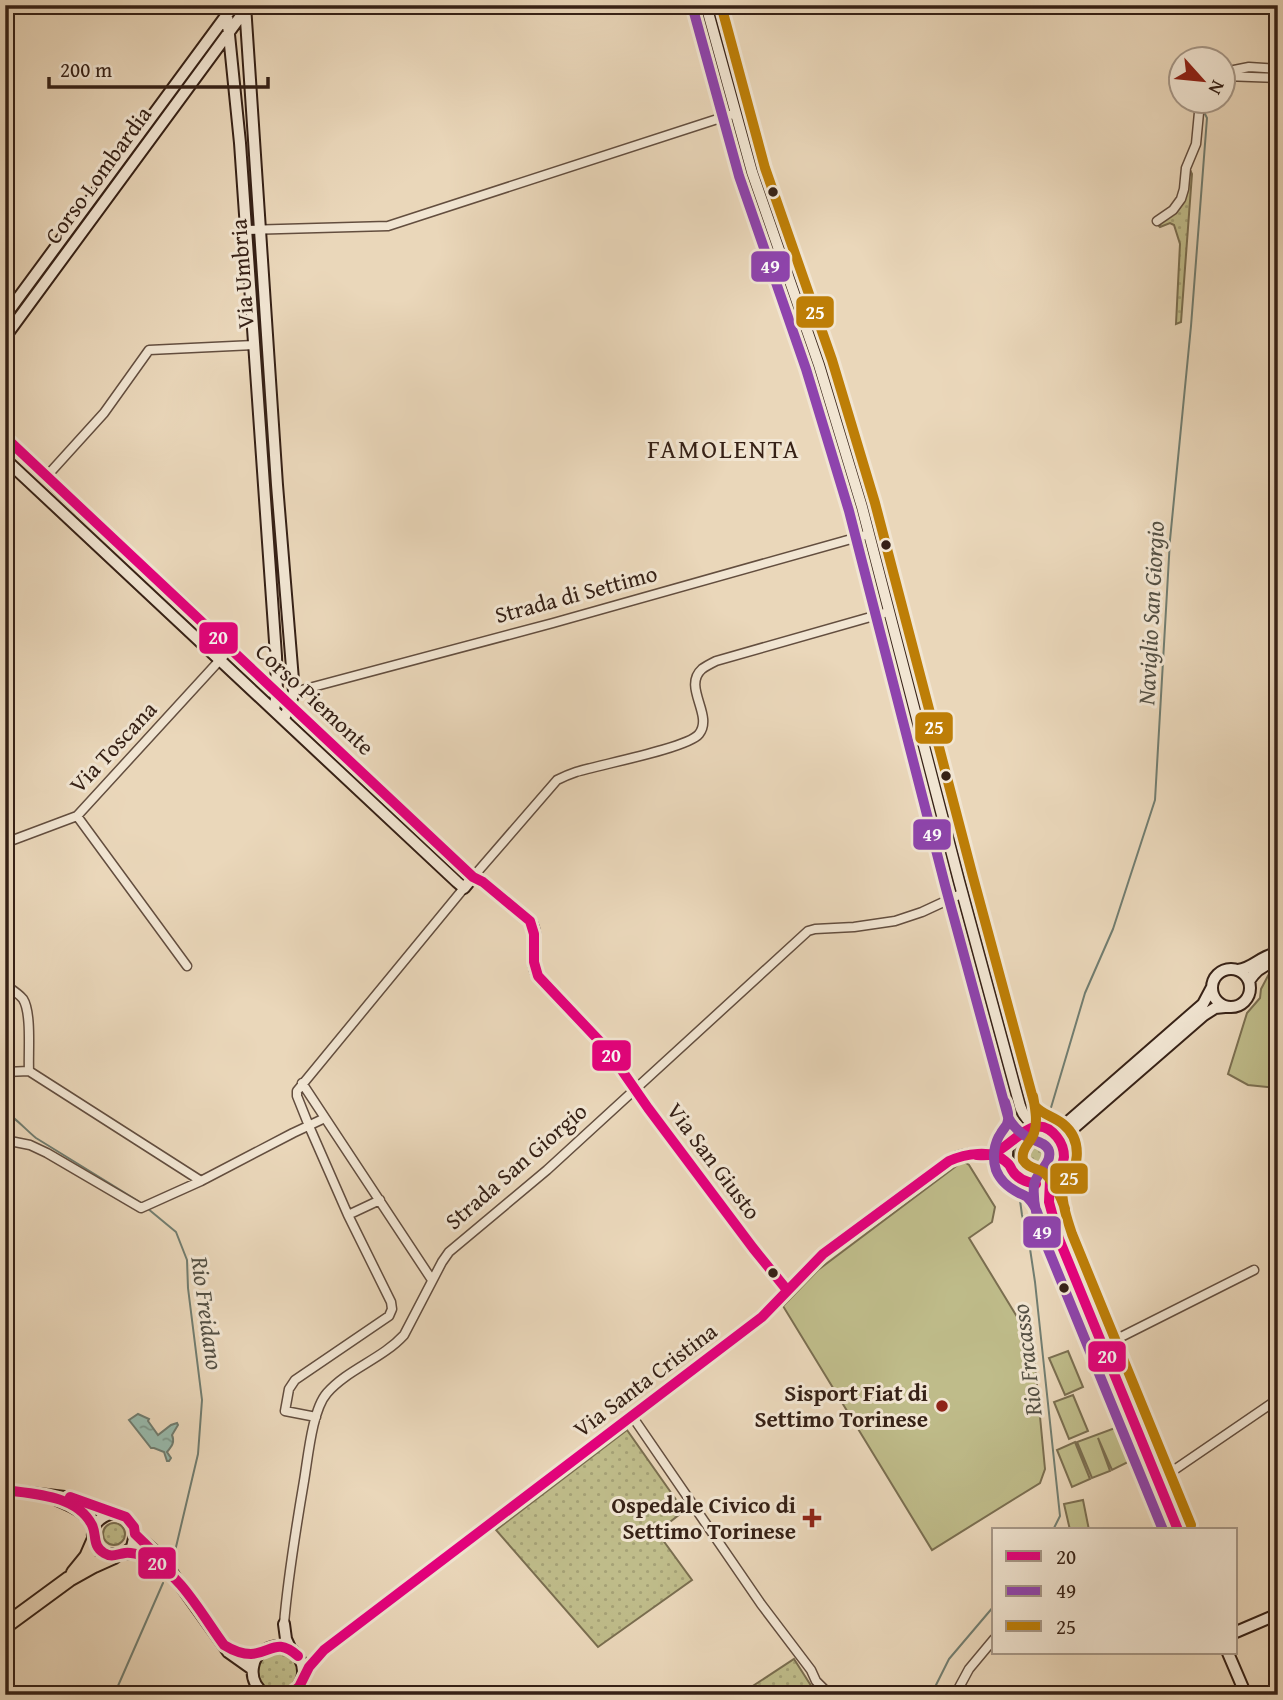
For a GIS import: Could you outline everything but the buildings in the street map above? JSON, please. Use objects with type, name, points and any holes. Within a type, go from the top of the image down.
[{"type":"highway","points":[[69,1579],[87,1557],[94,1535]]},
{"type":"highway","points":[[7,1623],[69,1579],[119,1555]]},
{"type":"street","points":[[706,5],[752,172],[819,365],[869,534],[962,893],[1023,1113],[1030,1122],[1059,1140],[1063,1149],[1064,1158],[1057,1174],[1050,1180],[1036,1184],[1018,1178],[1008,1163],[1007,1153],[1010,1143],[1019,1132],[1037,1127]]},
{"type":"street","name":"Corso Lombardia","points":[[182,87],[230,32],[247,7]]},
{"type":"street","name":"Via Umbria","points":[[247,7],[272,411],[293,692],[284,719]]},
{"type":"street","name":"Corso Lombardia","points":[[5,337],[63,248],[182,87],[231,10]]},
{"type":"street","name":"Via Umbria","points":[[231,10],[230,32],[278,693],[274,710]]},
{"type":"street","points":[[1238,70],[1249,67],[1278,69]]},
{"type":"street","points":[[1238,75],[1278,78]]},
{"type":"street","points":[[246,230],[388,226],[736,113]]},
{"type":"street","points":[[1156,217],[1168,213],[1181,199],[1186,168],[1196,144],[1199,116]]},
{"type":"street","points":[[239,138],[254,135]]},
{"type":"street","name":"Corso Lombardia","points":[[5,316],[63,248]]},
{"type":"street","name":"Via Umbria","points":[[46,477],[104,413],[149,351],[254,345]]},
{"type":"street","points":[[259,411],[272,411]]},
{"type":"street","name":"Corso Piemonte","points":[[5,437],[473,877]]},
{"type":"street","name":"Corso Piemonte","points":[[5,458],[464,888]]},
{"type":"street","points":[[264,486],[277,485]]},
{"type":"street","points":[[51,502],[60,490]]},
{"type":"street","points":[[87,536],[97,524]]},
{"type":"street","name":"Strada di Settimo","points":[[293,692],[553,623],[869,534]]},
{"type":"street","points":[[272,603],[286,600]]},
{"type":"street","points":[[316,1417],[285,1411],[289,1389],[295,1380],[389,1315],[392,1309],[309,1126],[297,1090],[557,780],[575,772],[693,740],[700,733],[704,722],[695,684],[700,671],[716,660],[888,612]]},
{"type":"street","name":"Via Toscana","points":[[5,843],[77,816],[230,649]]},
{"type":"street","points":[[77,816],[187,966]]},
{"type":"street","points":[[405,834],[415,823]]},
{"type":"street","name":"Via San Giusto","points":[[473,877],[483,882],[533,924],[533,963],[537,974],[607,1049],[753,1248],[787,1290]]},
{"type":"street","name":"Strada San Giorgio","points":[[303,1676],[303,1666],[286,1639],[284,1624],[288,1579],[311,1437],[321,1401],[334,1386],[404,1335],[449,1252],[547,1170],[808,931],[895,921],[922,912],[962,893]]},
{"type":"street","points":[[1050,1132],[1062,1127],[1203,1004],[1217,975],[1222,971],[1248,968],[1266,955],[1278,953]]},
{"type":"street","points":[[1249,981],[1260,969],[1278,962]]},
{"type":"street","points":[[1063,1149],[1071,1132],[1211,1010],[1217,1007],[1232,1008],[1243,1003],[1250,993],[1249,981],[1246,975],[1238,970]]},
{"type":"street","points":[[5,985],[20,996],[28,1011],[29,1071]]},
{"type":"street","points":[[1212,987],[1215,999],[1226,1007]]},
{"type":"street","points":[[5,1072],[29,1071],[201,1181]]},
{"type":"street","points":[[302,1083],[432,1279]]},
{"type":"street","points":[[1019,1132],[1023,1113]]},
{"type":"street","points":[[5,1140],[30,1145],[47,1153],[141,1208],[201,1181],[325,1118]]},
{"type":"street","name":"Via Santa Cristina","points":[[991,1155],[1010,1143]]},
{"type":"street","name":"Via Santa Cristina","points":[[293,1693],[309,1667],[324,1650],[762,1317],[823,1254],[956,1157],[991,1155],[1008,1163]]},
{"type":"street","points":[[1050,1180],[1049,1204],[1059,1239],[1177,1528]]},
{"type":"street","points":[[1036,1184],[1049,1204]]},
{"type":"street","points":[[348,1215],[380,1200]]},
{"type":"street","points":[[1103,1346],[1254,1270]]},
{"type":"street","points":[[1158,1481],[1278,1399]]},
{"type":"street","points":[[632,1416],[761,1604],[830,1695]]},
{"type":"street","points":[[5,1490],[74,1498],[126,1517],[131,1521],[135,1534],[134,1543],[119,1555]]},
{"type":"street","points":[[45,1495],[76,1507],[86,1515],[102,1552],[138,1555],[151,1560],[178,1582]]},
{"type":"street","points":[[94,1535],[99,1520],[113,1513]]},
{"type":"street","points":[[135,1534],[156,1552],[170,1569],[232,1656],[252,1669]]},
{"type":"street","points":[[1238,1631],[1278,1614]]},
{"type":"street","name":"Strada San Giorgio","points":[[274,1646],[284,1624]]},
{"type":"street","points":[[955,1695],[969,1669],[992,1641]]},
{"type":"street","points":[[224,1645],[239,1653],[260,1653]]},
{"type":"street","points":[[267,1695],[254,1681],[252,1669],[256,1658],[274,1646],[295,1653]]},
{"type":"street","name":"Via Santa Cristina","points":[[295,1653],[311,1655],[324,1650]]},
{"type":"street","points":[[1228,1654],[1246,1695]]},
{"type":"shaded area","points":[[1191,172],[1181,322],[1176,324],[1180,244],[1174,225],[1170,223],[1159,226],[1181,206]]},
{"type":"shaded area","points":[[1270,972],[1278,972],[1278,1088],[1248,1085],[1228,1074],[1247,1013],[1260,998],[1261,989]]},
{"type":"shaded area","points":[[1034,1136],[1048,1141],[1053,1155],[1048,1169],[1034,1174],[1020,1169],[1015,1155],[1020,1141]]},
{"type":"shaded area","name":"Sisport Fiat di Settimo Torinese","points":[[963,1161],[969,1165],[995,1207],[992,1222],[969,1238],[1033,1343],[1045,1469],[1040,1483],[932,1550],[783,1306],[818,1270]]},
{"type":"shaded area","points":[[1068,1351],[1083,1387],[1065,1395],[1049,1358]]},
{"type":"shaded area","points":[[1073,1395],[1088,1431],[1069,1439],[1054,1402]]},
{"type":"shaded area","points":[[1115,1428],[1130,1461],[1112,1470],[1098,1438],[1110,1471],[1092,1478],[1077,1442]]},
{"type":"shaded area","points":[[627,1430],[684,1511],[657,1532],[692,1580],[598,1647],[496,1530]]},
{"type":"shaded area","points":[[1075,1442],[1090,1479],[1072,1487],[1057,1450]]},
{"type":"shaded area","points":[[1083,1500],[1089,1528],[1070,1528],[1064,1504]]},
{"type":"shaded area","points":[[110,1523],[118,1523],[125,1530],[125,1538],[118,1545],[110,1545],[103,1538],[103,1530]]},
{"type":"shaded area","points":[[278,1652],[292,1658],[298,1672],[292,1686],[278,1692],[264,1686],[258,1672],[264,1658]]},
{"type":"shaded area","points":[[794,1659],[817,1695],[739,1695]]},
{"type":"water","points":[[138,1414],[149,1419],[158,1435],[177,1423],[172,1444],[167,1452],[171,1458],[169,1461],[164,1452],[151,1448],[129,1420]]},
{"type":"waterway","name":"Naviglio San Giorgio","points":[[1050,1111],[1085,993],[1113,929],[1155,800],[1170,540],[1191,326],[1206,116]]},
{"type":"waterway","name":"Rio Freidano","points":[[5,1112],[36,1138],[143,1204]]},
{"type":"waterway","name":"Rio Fracasso","points":[[1016,1185],[1035,1282],[1060,1516],[1054,1528]]},
{"type":"waterway","name":"Rio Freidano","points":[[147,1208],[176,1232],[187,1260],[202,1400],[198,1454],[171,1562]]},
{"type":"waterway","name":"Rio Freidano","points":[[114,1695],[163,1583]]},
{"type":"waterway","name":"Rio Fracasso","points":[[931,1695],[949,1659],[992,1608]]},
{"type":"transit line","name":"25","points":[[721,5],[765,168],[832,360],[875,503],[1035,1106],[1063,1124],[1074,1139],[1077,1156],[1075,1165],[1062,1188],[1068,1223],[1191,1525]]},
{"type":"transit line","name":"49","points":[[693,9],[739,176],[806,369],[849,511],[1008,1117],[1021,1133],[1043,1144],[1049,1151],[1048,1160],[1034,1185],[1039,1223],[1162,1528]]},
{"type":"transit line","name":"20","points":[[5,437],[473,877],[483,882],[530,921],[538,976],[607,1049],[648,1108],[787,1290]]},
{"type":"transit line","name":"25","points":[[1033,1096],[1035,1128],[1023,1152],[1023,1160],[1046,1175],[1065,1209]]},
{"type":"transit line","name":"49","points":[[1005,1102],[1008,1118],[995,1146],[996,1170],[1008,1186],[1027,1197],[1039,1217]]},
{"type":"transit line","name":"20","points":[[976,1155],[992,1154],[1024,1132],[1040,1126],[1057,1137],[1063,1149],[1062,1164],[1050,1180]]},
{"type":"transit line","name":"20","points":[[289,1695],[299,1687],[309,1667],[324,1650],[762,1317],[823,1254],[949,1161],[970,1155],[993,1155],[1008,1164],[1019,1178],[1036,1184]]},
{"type":"transit line","name":"20","points":[[1050,1180],[1049,1202],[1059,1239],[1177,1528]]},
{"type":"transit line","name":"20","points":[[5,1490],[66,1502],[85,1515],[92,1525],[96,1544],[104,1553],[133,1553],[158,1563],[179,1583],[227,1647],[251,1654],[279,1647],[291,1650],[298,1656]]},
{"type":"transit line","name":"20","points":[[70,1497],[126,1517],[134,1527],[135,1534],[163,1561]]},
{"type":"place","name":"Sisport Fiat di Settimo Torinese","points":[[942,1406]]},
{"type":"place","name":"Ospedale Civico di Settimo Torinese","points":[[812,1518]]},
{"type":"district","name":"FAMOLENTA","points":[[724,449]]}]
